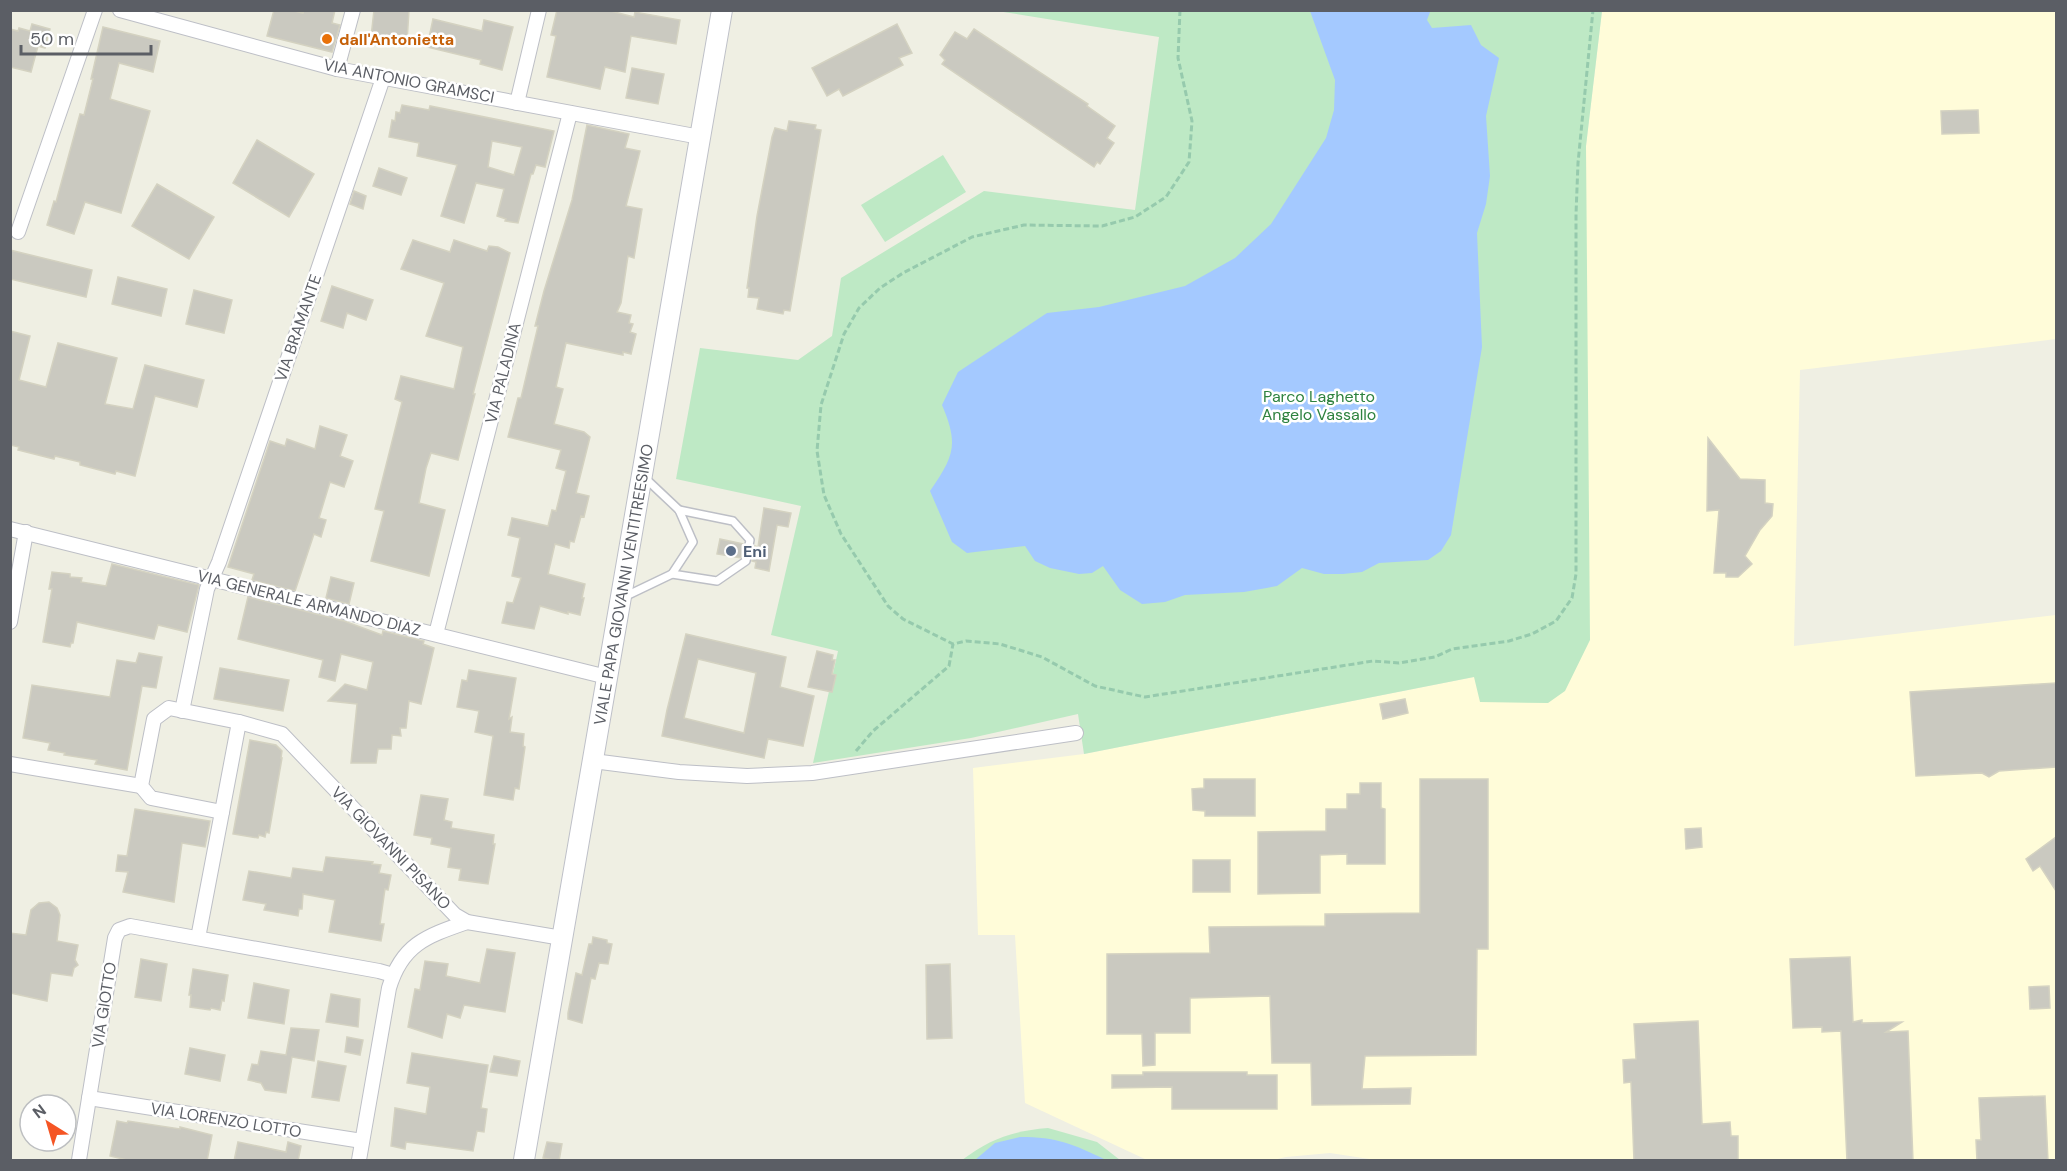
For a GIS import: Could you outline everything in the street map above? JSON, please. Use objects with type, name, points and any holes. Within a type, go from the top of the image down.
[{"type":"street","points":[[18,232],[95,10]]},
{"type":"street","name":"VIA ANTONIO GRAMSCI","points":[[120,10],[169,17],[337,69],[700,137]]},
{"type":"street","points":[[337,69],[353,10]]},
{"type":"street","points":[[517,103],[539,10]]},
{"type":"street","name":"VIALE PAPA GIOVANNI VENTITREESIMO","points":[[524,1161],[722,10]]},
{"type":"street","name":"VIA BRAMANTE","points":[[182,711],[207,589],[262,436],[383,78]]},
{"type":"street","name":"VIA PALADINA","points":[[436,634],[570,112]]},
{"type":"street","name":"VIA GENERALE ARMANDO DIAZ","points":[[10,529],[607,677]]},
{"type":"street","points":[[10,622],[26,532]]},
{"type":"street","points":[[141,786],[154,718],[169,708],[182,711]]},
{"type":"street","name":"VIA GIOVANNI PISANO","points":[[182,711],[239,722],[282,734],[446,907],[466,922],[562,938]]},
{"type":"street","points":[[198,938],[239,722]]},
{"type":"street","points":[[593,761],[679,772],[747,776],[812,773],[1076,733]]},
{"type":"street","points":[[10,764],[141,786],[151,798],[222,812]]},
{"type":"street","points":[[359,1161],[393,975],[399,962],[417,943],[466,922]]},
{"type":"street","name":"VIA GIOTTO","points":[[79,1161],[116,934],[119,930],[130,926],[379,970],[393,975]]},
{"type":"street","name":"VIA LORENZO LOTTO","points":[[89,1098],[363,1141]]},
{"type":"lane","points":[[621,599],[672,574],[693,543],[679,510],[642,475]]},
{"type":"lane","points":[[672,574],[717,581],[746,561],[750,540],[733,521],[679,510]]},
{"type":"path","points":[[1180,10],[1178,58],[1192,121],[1189,162],[1166,197],[1136,217],[1102,226],[1024,225],[972,237],[903,273],[880,288],[860,308],[844,334],[820,405],[817,451],[824,495],[841,534],[888,606],[903,619],[953,644],[966,641],[1000,644],[1042,657],[1095,686],[1145,697],[1373,661],[1399,663],[1435,657],[1452,649],[1509,641],[1532,634],[1556,621],[1572,598],[1576,574],[1576,214],[1578,163],[1593,10]]},
{"type":"path","points":[[850,768],[858,747],[873,731],[949,666],[953,644]]},
{"type":"shaded area","points":[[1602,11],[2056,11],[2056,339],[1800,370],[1794,646],[2056,615],[2056,1160],[1376,1160],[1330,1153],[1273,1160],[1147,1160],[1025,1103],[1015,935],[978,935],[973,768],[1084,754],[1474,677],[1586,146]]},
{"type":"green space","name":"Parco Laghetto Angelo Vassallo","points":[[997,11],[1602,11],[1586,146],[1590,640],[1565,691],[1548,703],[1480,702],[1474,677],[1084,754],[1078,714],[971,738],[813,763],[838,651],[771,635],[801,506],[676,479],[700,348],[798,360],[832,336],[841,278],[984,191],[1135,210],[1159,37]]},
{"type":"green space","points":[[943,155],[966,192],[885,242],[861,205]]},
{"type":"green space","points":[[1048,1128],[1097,1142],[1120,1160],[962,1160],[1002,1137],[1023,1131]]},
{"type":"water","points":[[1310,11],[1433,11],[1430,12],[1427,20],[1432,28],[1471,25],[1481,45],[1499,58],[1486,116],[1490,176],[1486,204],[1477,233],[1482,347],[1451,535],[1441,551],[1428,560],[1379,563],[1362,572],[1324,574],[1302,568],[1277,586],[1244,592],[1185,595],[1165,602],[1142,604],[1120,590],[1103,566],[1092,573],[1079,574],[1050,568],[1035,561],[1025,546],[967,553],[952,542],[930,491],[949,459],[951,430],[942,405],[958,372],[1047,313],[1099,307],[1185,286],[1235,258],[1271,224],[1326,138],[1334,110],[1335,80]]},
{"type":"water","points":[[1020,1137],[1064,1142],[1106,1160],[975,1160],[995,1143]]},
{"type":"building","points":[[274,10],[303,13],[304,10],[335,10],[332,23],[340,25],[332,52],[267,36]]},
{"type":"building","points":[[374,10],[409,10],[407,42],[371,37]]},
{"type":"building","points":[[557,10],[607,10],[634,17],[635,12],[680,20],[676,44],[631,36],[625,72],[605,67],[600,89],[547,77],[556,36],[551,35]]},
{"type":"building","points":[[433,19],[482,31],[484,20],[513,27],[502,70],[480,64],[481,60],[427,47]]},
{"type":"building","points":[[32,24],[50,29],[45,48],[38,46],[31,72],[10,67],[10,29],[18,31],[19,28],[30,31]]},
{"type":"building","points":[[897,24],[912,53],[899,58],[903,65],[843,96],[839,89],[827,96],[812,68]]},
{"type":"building","points":[[103,27],[160,41],[153,72],[119,63],[110,99],[150,111],[121,213],[85,202],[74,234],[47,225],[54,201],[56,202],[80,114],[84,115]]},
{"type":"building","points":[[974,29],[1088,104],[1087,106],[1115,126],[1107,138],[1114,143],[1100,164],[1097,162],[1094,167],[942,64],[945,60],[940,55],[955,32],[967,39]]},
{"type":"building","points":[[632,68],[664,74],[658,104],[626,98]]},
{"type":"building","points":[[402,105],[429,110],[430,106],[554,131],[545,167],[536,165],[531,174],[518,223],[505,221],[506,219],[497,216],[504,189],[476,183],[464,223],[441,216],[457,165],[417,156],[419,143],[389,137],[392,120],[395,121],[396,112],[400,113]],"holes":[[[492,141],[522,147],[514,175],[488,167]]]},
{"type":"building","points":[[1978,110],[1979,133],[1942,134],[1941,111]]},
{"type":"building","points":[[789,121],[816,125],[815,129],[821,130],[790,311],[784,310],[783,314],[757,309],[759,298],[748,297],[749,288],[747,288],[757,216],[772,137],[775,128],[787,131]]},
{"type":"building","points":[[587,125],[629,134],[625,148],[640,151],[626,206],[642,209],[634,258],[628,256],[621,303],[617,312],[631,315],[629,323],[633,324],[630,332],[636,334],[631,354],[623,352],[623,355],[566,343],[556,387],[563,389],[554,424],[584,432],[590,437],[576,493],[589,496],[574,542],[570,541],[569,548],[555,544],[548,574],[585,584],[582,598],[584,598],[580,615],[540,606],[534,629],[502,623],[507,602],[513,603],[521,578],[512,576],[520,538],[508,535],[512,518],[548,526],[552,510],[556,511],[566,471],[556,468],[561,450],[508,437],[518,398],[521,398],[544,291],[572,200]]},
{"type":"building","points":[[257,140],[314,174],[289,217],[233,183]]},
{"type":"building","points":[[379,168],[407,178],[401,195],[373,186]]},
{"type":"building","points":[[157,184],[214,217],[189,259],[132,226]]},
{"type":"building","points":[[354,191],[366,196],[363,209],[350,204]]},
{"type":"building","points":[[413,240],[450,252],[454,240],[487,251],[489,246],[498,247],[510,253],[458,460],[431,453],[426,468],[419,503],[445,510],[429,576],[371,561],[384,511],[375,509],[402,402],[395,399],[401,376],[454,389],[463,347],[426,336],[444,283],[401,269]]},
{"type":"building","points":[[10,250],[92,270],[86,297],[10,279]]},
{"type":"building","points":[[118,277],[167,289],[161,316],[112,304]]},
{"type":"building","points":[[332,286],[373,300],[366,320],[347,313],[343,328],[321,321]]},
{"type":"building","points":[[194,290],[232,300],[224,333],[186,324]]},
{"type":"building","points":[[10,331],[30,336],[19,380],[46,387],[58,343],[117,358],[105,404],[133,409],[145,365],[204,380],[197,407],[155,396],[135,476],[116,471],[115,474],[80,465],[80,462],[55,456],[54,459],[18,450],[19,447],[10,445]]},
{"type":"building","points":[[320,426],[347,435],[340,456],[353,461],[344,487],[330,482],[319,518],[326,520],[321,537],[314,534],[295,591],[252,580],[254,574],[228,567],[270,441],[285,446],[287,439],[315,449]]},
{"type":"building","points":[[1708,438],[1740,479],[1765,480],[1765,503],[1773,504],[1772,516],[1760,530],[1745,556],[1752,564],[1738,577],[1726,577],[1726,573],[1714,573],[1719,510],[1707,511]]},
{"type":"building","points":[[764,508],[791,513],[788,527],[777,525],[769,571],[755,568],[756,562],[752,561],[755,546],[758,547]]},
{"type":"building","points":[[720,539],[744,544],[741,558],[717,554]]},
{"type":"building","points":[[112,564],[199,585],[187,632],[158,625],[154,639],[77,622],[73,643],[70,647],[43,642],[52,589],[49,589],[52,572],[70,574],[70,577],[82,578],[81,582],[106,586]]},
{"type":"building","points":[[331,577],[354,583],[349,604],[326,598]]},
{"type":"building","points":[[248,597],[344,621],[382,635],[383,631],[424,641],[423,644],[434,648],[421,704],[409,701],[406,728],[400,728],[401,736],[392,735],[391,749],[378,749],[376,763],[351,763],[357,704],[328,701],[345,684],[367,690],[373,662],[341,654],[335,681],[319,677],[323,660],[238,639]]},
{"type":"building","points":[[686,634],[786,657],[780,687],[814,696],[803,746],[768,739],[764,758],[662,736]],"holes":[[[698,659],[756,673],[744,733],[684,718]]]},
{"type":"building","points":[[817,651],[833,655],[832,660],[835,660],[832,674],[836,675],[832,692],[808,687]]},
{"type":"building","points":[[139,653],[162,657],[156,688],[142,686],[127,770],[95,764],[97,760],[64,755],[65,753],[48,750],[50,743],[23,738],[32,685],[110,697],[117,660],[136,663]]},
{"type":"building","points":[[220,668],[289,680],[283,711],[214,699]]},
{"type":"building","points":[[469,670],[516,678],[509,719],[512,717],[510,732],[524,734],[523,746],[525,747],[519,789],[515,788],[513,800],[484,795],[493,736],[475,732],[479,711],[457,707],[462,680],[467,681]]},
{"type":"building","points":[[2056,683],[2056,767],[1999,771],[1989,777],[1982,773],[1916,776],[1910,692]]},
{"type":"building","points":[[1405,699],[1408,713],[1383,719],[1380,704]]},
{"type":"building","points":[[250,740],[276,745],[282,751],[269,833],[266,832],[265,837],[259,835],[258,838],[233,834]]},
{"type":"building","points":[[1204,779],[1255,779],[1255,816],[1205,816],[1205,811],[1193,810],[1192,789],[1204,788]]},
{"type":"building","points":[[1420,779],[1488,779],[1488,949],[1477,949],[1476,1055],[1365,1056],[1362,1089],[1411,1088],[1410,1104],[1312,1105],[1311,1063],[1272,1063],[1270,996],[1190,998],[1190,1033],[1155,1033],[1155,1065],[1143,1066],[1142,1034],[1107,1034],[1107,954],[1210,953],[1209,927],[1325,926],[1325,914],[1420,913]]},
{"type":"building","points":[[1360,783],[1381,783],[1381,808],[1385,809],[1385,864],[1347,864],[1347,854],[1320,855],[1320,893],[1258,894],[1258,832],[1326,831],[1326,809],[1347,809],[1347,794],[1360,794]]},
{"type":"building","points":[[421,795],[448,799],[444,820],[452,822],[451,828],[494,835],[493,844],[495,844],[488,884],[459,880],[461,869],[448,867],[451,848],[431,844],[432,838],[414,835]]},
{"type":"building","points":[[135,809],[210,821],[205,847],[182,843],[174,902],[123,892],[128,872],[116,871],[118,855],[127,856]]},
{"type":"building","points":[[1701,828],[1702,847],[1686,849],[1685,829]]},
{"type":"building","points":[[2056,837],[2056,891],[2040,866],[2033,871],[2026,859]]},
{"type":"building","points":[[326,857],[373,862],[372,864],[381,865],[379,873],[391,875],[388,890],[385,889],[380,924],[384,924],[381,941],[329,932],[335,900],[303,894],[302,909],[299,909],[298,916],[264,910],[266,904],[243,900],[249,871],[291,878],[293,868],[323,872]]},
{"type":"building","points":[[1193,860],[1230,860],[1230,892],[1193,892]]},
{"type":"building","points":[[49,902],[57,908],[60,915],[57,941],[78,945],[75,960],[78,965],[74,968],[72,976],[51,973],[47,1001],[10,993],[10,933],[26,935],[31,910],[39,903]]},
{"type":"building","points":[[593,937],[607,940],[607,943],[612,944],[608,964],[599,963],[595,979],[591,978],[582,1023],[568,1019],[568,1013],[576,973],[582,975],[589,944],[592,944]]},
{"type":"building","points":[[487,949],[515,953],[505,1012],[464,1005],[460,1018],[447,1014],[442,1038],[408,1027],[415,989],[420,990],[425,961],[448,964],[446,976],[480,983]]},
{"type":"building","points":[[1850,957],[1853,1022],[1862,1020],[1862,1023],[1902,1022],[1886,1032],[1908,1031],[1913,1161],[1847,1161],[1841,1031],[1822,1032],[1822,1027],[1793,1028],[1790,959]]},
{"type":"building","points":[[141,959],[167,964],[161,1001],[135,997]]},
{"type":"building","points":[[950,964],[952,1038],[927,1039],[926,965]]},
{"type":"building","points":[[193,969],[228,975],[224,1001],[222,1000],[220,1010],[190,1007],[191,995],[189,995]]},
{"type":"building","points":[[254,983],[289,990],[284,1024],[248,1018]]},
{"type":"building","points":[[2049,986],[2050,1008],[2030,1009],[2029,987]]},
{"type":"building","points":[[331,994],[360,999],[358,1027],[326,1022]]},
{"type":"building","points":[[1698,1021],[1702,1124],[1730,1122],[1731,1136],[1738,1136],[1738,1161],[1634,1161],[1631,1082],[1624,1083],[1623,1060],[1636,1059],[1634,1024]]},
{"type":"building","points":[[291,1028],[319,1030],[314,1061],[292,1057],[286,1093],[265,1090],[261,1083],[248,1080],[252,1064],[258,1065],[261,1051],[286,1055]]},
{"type":"building","points":[[347,1037],[363,1040],[360,1055],[345,1052]]},
{"type":"building","points":[[190,1048],[225,1055],[220,1081],[185,1074]]},
{"type":"building","points":[[412,1053],[488,1065],[481,1108],[487,1109],[484,1132],[477,1131],[473,1151],[406,1142],[405,1149],[391,1146],[395,1108],[426,1114],[430,1087],[407,1083]]},
{"type":"building","points":[[494,1056],[520,1061],[517,1076],[490,1072]]},
{"type":"building","points":[[318,1061],[346,1066],[339,1101],[312,1097]]},
{"type":"building","points":[[1143,1072],[1247,1072],[1247,1075],[1277,1075],[1277,1109],[1172,1109],[1172,1087],[1112,1088],[1112,1075],[1143,1075]]},
{"type":"building","points":[[2045,1096],[2048,1161],[1977,1161],[1976,1140],[1981,1140],[1979,1098]]},
{"type":"building","points":[[117,1121],[180,1129],[180,1127],[212,1135],[207,1161],[131,1161],[110,1156]]},
{"type":"building","points":[[238,1142],[286,1152],[288,1142],[301,1146],[298,1161],[234,1161]]},
{"type":"building","points":[[547,1142],[562,1144],[559,1161],[543,1158]]},
{"type":"place","name":"dall'Antonietta","points":[[327,39]]},
{"type":"place","name":"Eni","points":[[731,551]]}]
